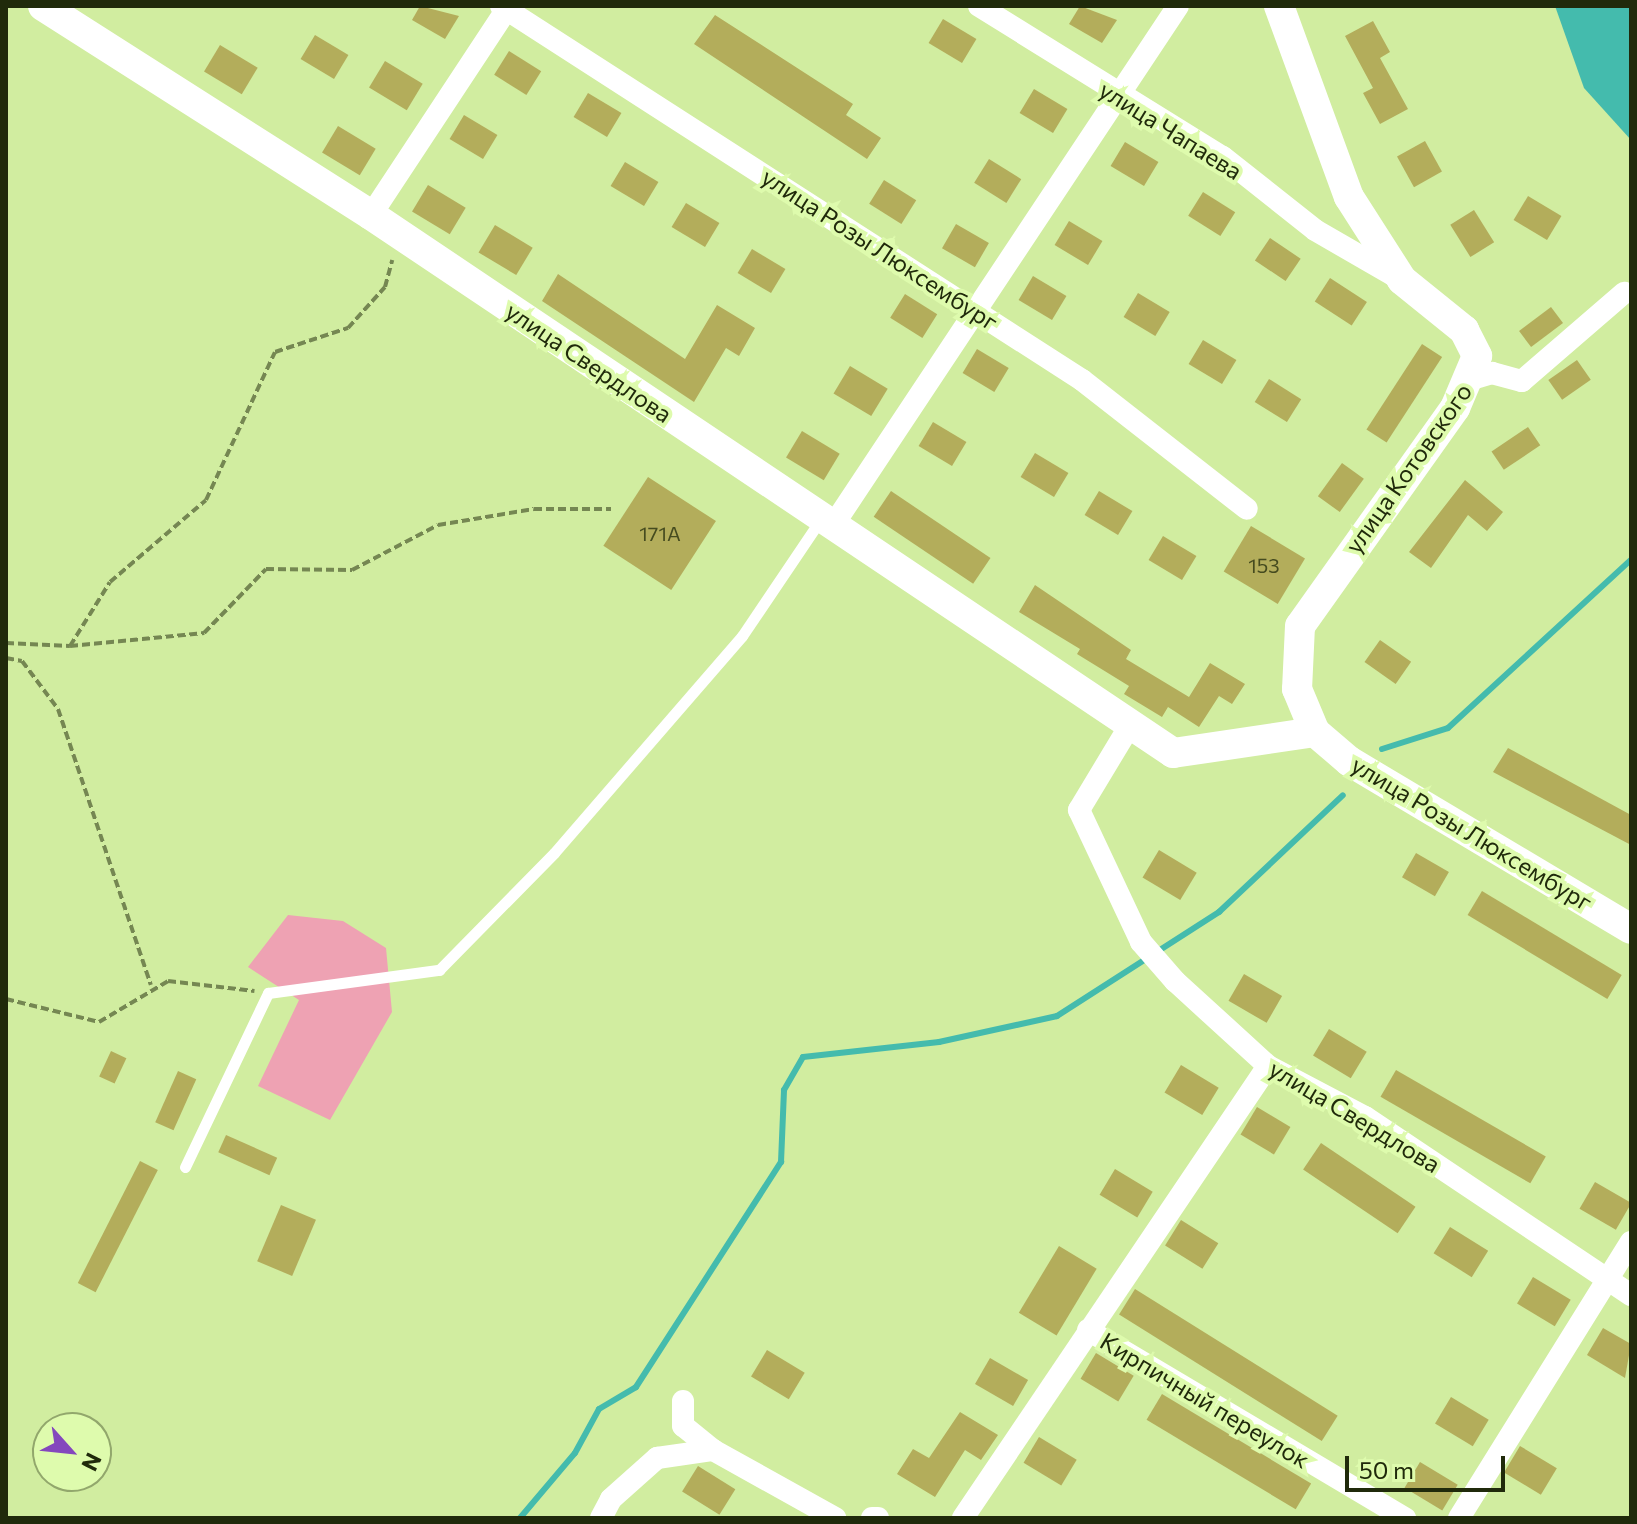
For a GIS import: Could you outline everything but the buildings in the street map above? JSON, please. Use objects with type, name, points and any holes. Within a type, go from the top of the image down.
[{"type":"street","name":"улица Свердлова","points":[[43,6],[371,215],[1129,727],[1173,753],[1315,732]]},
{"type":"street","name":"улица Чапаева","points":[[979,6],[1116,98],[1223,157],[1315,230],[1402,280]]},
{"type":"street","points":[[826,523],[980,312],[1178,6]]},
{"type":"street","name":"улица Котовского","points":[[1279,6],[1349,197],[1402,280],[1464,330],[1477,356],[1472,379],[1300,626],[1297,689],[1315,732]]},
{"type":"street","points":[[371,215],[506,7]]},
{"type":"street","name":"улица Розы Люксембург","points":[[506,7],[1082,380],[1247,509]]},
{"type":"street","points":[[1472,379],[1492,373],[1522,381],[1624,293]]},
{"type":"street","name":"улица Свердлова","points":[[1129,727],[1079,810],[1141,942],[1175,981],[1268,1066],[1365,1117],[1631,1295]]},
{"type":"street","name":"улица Розы Люксембург","points":[[1315,732],[1349,761],[1631,929]]},
{"type":"street","name":"Кирпичный переулок","points":[[963,1518],[1268,1066]]},
{"type":"street","points":[[1464,1516],[1631,1242]]},
{"type":"street","name":"Кирпичный переулок","points":[[1088,1330],[1405,1518]]},
{"type":"street","points":[[683,1401],[683,1426],[713,1450],[835,1518]]},
{"type":"street","points":[[601,1518],[611,1499],[657,1458],[713,1450]]},
{"type":"lane","points":[[185,1167],[268,993],[439,970],[554,853],[742,636],[826,523]]},
{"type":"path","points":[[70,646],[110,582],[206,500],[275,352],[348,328],[385,287],[393,258],[371,215]]},
{"type":"path","points":[[6,643],[70,646],[204,633],[266,569],[352,570],[438,525],[534,509],[611,509]]},
{"type":"path","points":[[6,658],[22,661],[58,709],[151,985]]},
{"type":"path","points":[[6,999],[99,1022],[151,985],[268,993]]},
{"type":"shaded area","points":[[288,915],[343,921],[386,948],[392,1012],[330,1120],[258,1086],[299,1000],[248,967]]},
{"type":"water","points":[[1555,6],[1631,6],[1631,140],[1584,88]]},
{"type":"waterway","points":[[1382,749],[1448,728],[1631,560]]},
{"type":"waterway","points":[[520,1518],[575,1453],[599,1409],[636,1387],[781,1162],[784,1090],[803,1057],[939,1042],[1057,1016],[1219,912],[1343,795]]}]
